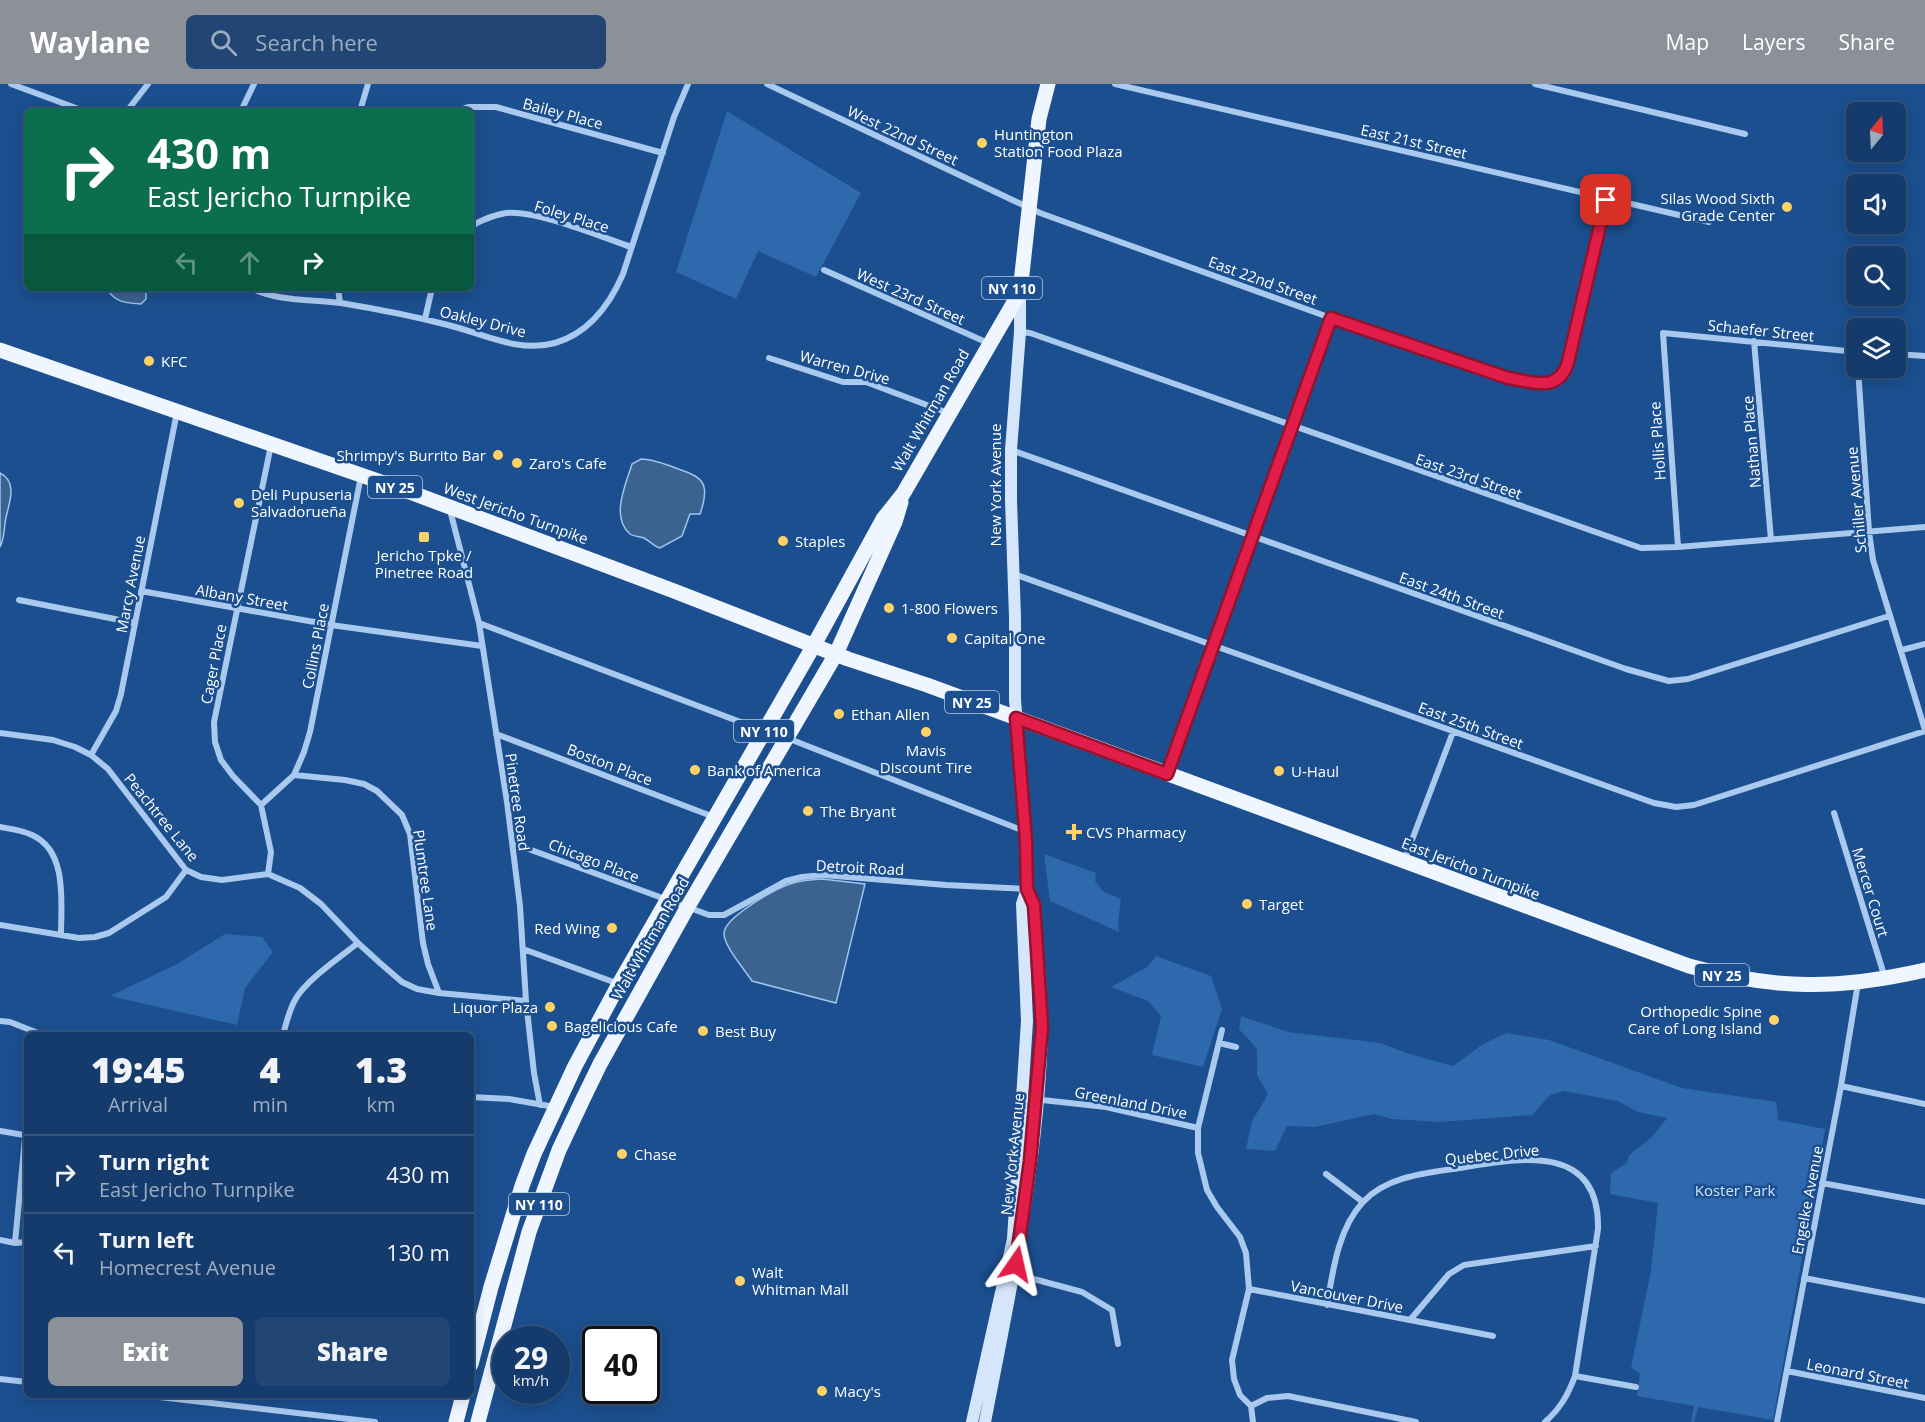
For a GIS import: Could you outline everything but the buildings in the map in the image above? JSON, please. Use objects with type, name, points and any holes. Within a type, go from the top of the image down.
[{"type":"main road","name":"New York Avenue","points":[[1020,292],[1039,119],[1048,84]]},
{"type":"main road","name":"Walt Whitman Road","points":[[989,344],[1017,271],[1026,230]]},
{"type":"main road","name":"Walt Whitman Road","points":[[474,1352],[512,1216],[534,1154],[547,1106],[575,1066],[619,984],[814,645],[883,519],[903,494],[1020,292]]},
{"type":"main road","name":"West Jericho Turnpike","points":[[0,350],[449,507],[836,654],[1016,718]]},
{"type":"main road","name":"Walt Whitman Road","points":[[478,1422],[526,1243],[546,1184],[575,1115],[600,1064],[687,908],[836,654],[895,522],[903,494]]},
{"type":"main road","name":"East Jericho Turnpike","points":[[1016,718],[1615,940],[1713,973],[1758,982],[1829,986],[1885,979],[1925,970]]},
{"type":"main road","points":[[575,1066],[568,1099],[575,1115]]},
{"type":"main road","points":[[546,1184],[566,1118],[563,1112],[547,1106]]},
{"type":"main road","points":[[456,1422],[462,1398]]},
{"type":"street","points":[[11,84],[25,86],[77,108]]},
{"type":"street","points":[[129,108],[148,84]]},
{"type":"street","points":[[242,108],[254,84]]},
{"type":"street","points":[[361,108],[368,84]]},
{"type":"street","name":"Oakley Drive","points":[[260,291],[274,296],[340,303],[425,319],[520,345],[538,346],[555,343],[584,328],[600,314],[614,295],[623,274],[674,117],[688,84]]},
{"type":"street","name":"West 22nd Street","points":[[767,84],[1028,207]]},
{"type":"street","name":"East 21st Street","points":[[1115,84],[1606,200],[1709,222]]},
{"type":"street","points":[[1535,84],[1745,134]]},
{"type":"street","name":"Bailey Place","points":[[465,108],[496,107],[663,153]]},
{"type":"street","name":"East 22nd Street","points":[[1028,207],[1331,318],[1508,378],[1548,383],[1562,378],[1568,362],[1606,200]]},
{"type":"street","name":"Foley Place","points":[[474,224],[486,218],[506,213],[527,214],[631,247]]},
{"type":"street","name":"West 23rd Street","points":[[824,270],[989,344]]},
{"type":"street","points":[[338,291],[340,303]]},
{"type":"street","points":[[425,319],[431,291]]},
{"type":"street","name":"New York Avenue","points":[[985,1422],[1021,1240],[1037,1099],[1042,1027],[1034,905],[1027,889],[1016,718],[1011,450],[1020,332],[1020,292]]},
{"type":"street","points":[[1167,774],[1331,318]]},
{"type":"street","points":[[989,344],[1006,333],[1020,332]]},
{"type":"street","name":"East 23rd Street","points":[[1020,332],[1030,333],[1641,548],[1678,548],[1925,527]]},
{"type":"street","name":"Schaefer Street","points":[[1662,333],[1846,351]]},
{"type":"street","name":"Hollis Place","points":[[1662,333],[1678,548]]},
{"type":"street","name":"Nathan Place","points":[[1754,341],[1771,540]]},
{"type":"street","points":[[1906,355],[1925,356]]},
{"type":"street","name":"Warren Drive","points":[[769,358],[843,382],[866,382],[949,414]]},
{"type":"street","name":"Schiller Avenue","points":[[1859,378],[1873,560],[1925,730]]},
{"type":"street","name":"Marcy Avenue","points":[[91,755],[116,711],[177,412]]},
{"type":"street","name":"Cager Place","points":[[261,805],[221,760],[215,742],[214,722],[271,444]]},
{"type":"street","name":"East 24th Street","points":[[1011,450],[1616,666],[1669,681],[1707,675],[1889,616]]},
{"type":"street","name":"Collins Place","points":[[261,805],[294,775],[310,732],[361,476]]},
{"type":"street","name":"Pinetree Road","points":[[449,507],[482,646],[512,843],[534,1073],[547,1106]]},
{"type":"street","name":"East 25th Street","points":[[1014,574],[1654,803],[1676,807],[1694,806],[1925,730]]},
{"type":"street","name":"Albany Street","points":[[141,591],[331,626],[482,646]]},
{"type":"street","points":[[19,600],[135,623]]},
{"type":"street","points":[[478,623],[764,731]]},
{"type":"street","points":[[1902,650],[1925,644]]},
{"type":"street","points":[[1404,862],[1453,732]]},
{"type":"street","name":"Peachtree Lane","points":[[0,733],[63,742],[91,755],[115,777],[186,870],[201,877],[222,880],[268,874]]},
{"type":"street","name":"Boston Place","points":[[496,734],[715,818]]},
{"type":"street","points":[[786,738],[1024,831]]},
{"type":"street","name":"Plumtree Lane","points":[[294,775],[364,784],[377,791],[402,815],[410,834],[423,943],[439,993]]},
{"type":"street","points":[[261,805],[271,852],[268,874],[300,888],[321,904],[358,943],[402,982],[417,989],[439,993],[526,1001]]},
{"type":"street","name":"Mercer Court","points":[[1834,813],[1885,979]]},
{"type":"street","points":[[0,827],[34,836],[46,845],[55,860],[60,877],[61,935]]},
{"type":"street","name":"Chicago Place","points":[[512,843],[667,901]]},
{"type":"street","points":[[0,924],[61,935],[87,937],[109,933],[166,897],[186,870]]},
{"type":"street","name":"Detroit Road","points":[[667,901],[709,915],[724,915],[786,881],[823,875],[1027,889]]},
{"type":"street","name":"New York Avenue","points":[[972,1422],[1013,1239],[1024,1098],[1027,1021],[1022,904],[1027,889]]},
{"type":"street","points":[[284,1032],[296,997],[333,962],[358,943]]},
{"type":"street","points":[[523,949],[619,984]]},
{"type":"street","name":"Engelke Avenue","points":[[1776,1422],[1841,1086],[1858,983]]},
{"type":"street","points":[[0,1021],[9,1022],[33,1032]]},
{"type":"street","points":[[1222,1030],[1198,1128],[1198,1154],[1207,1190],[1240,1237],[1246,1253],[1249,1289],[1232,1360],[1234,1379],[1240,1395],[1251,1406],[1253,1422]]},
{"type":"street","points":[[1219,1043],[1236,1047]]},
{"type":"street","points":[[1841,1086],[1925,1104]]},
{"type":"street","points":[[474,1096],[509,1099],[547,1106]]},
{"type":"street","name":"Greenland Drive","points":[[1024,1098],[1106,1107],[1198,1128]]},
{"type":"street","points":[[0,1131],[24,1135],[15,1243]]},
{"type":"street","name":"Quebec Drive","points":[[1327,1305],[1339,1247],[1346,1227],[1363,1202],[1382,1189],[1402,1179],[1422,1173],[1490,1163],[1540,1159],[1556,1162],[1572,1170],[1587,1182],[1596,1198],[1599,1212],[1596,1246],[1575,1376],[1568,1395],[1557,1412],[1545,1422]]},
{"type":"street","points":[[1326,1174],[1363,1202]]},
{"type":"street","points":[[1822,1183],[1925,1202]]},
{"type":"street","points":[[0,1240],[24,1242]]},
{"type":"street","name":"Vancouver Drive","points":[[1249,1289],[1410,1320],[1449,1274],[1464,1265],[1596,1246]]},
{"type":"street","points":[[1030,1278],[1082,1292],[1096,1299],[1112,1311],[1118,1344]]},
{"type":"street","points":[[1804,1278],[1925,1301]]},
{"type":"street","points":[[1410,1320],[1493,1336]]},
{"type":"street","name":"Leonard Street","points":[[1787,1371],[1925,1398]]},
{"type":"street","points":[[1575,1376],[1636,1387]]},
{"type":"street","points":[[0,1378],[24,1382]]},
{"type":"street","points":[[1251,1406],[1268,1398],[1288,1396],[1416,1422]]},
{"type":"street","points":[[168,1398],[375,1422]]},
{"type":"green space","points":[[727,111],[861,193],[816,277],[758,251],[736,299],[676,272]]},
{"type":"green space","points":[[1044,854],[1096,873],[1095,881],[1104,892],[1121,899],[1119,932],[1050,901]]},
{"type":"green space","points":[[225,934],[262,937],[273,952],[245,988],[237,1025],[110,996],[177,964]]},
{"type":"green space","points":[[1156,956],[1211,976],[1222,1009],[1203,1067],[1152,1055],[1161,1016],[1148,1001],[1111,987],[1147,967]]},
{"type":"green space","name":"Koster Park","points":[[1241,1016],[1288,1032],[1380,1043],[1453,1066],[1483,1044],[1507,1033],[1549,1040],[1682,1088],[1776,1102],[1778,1120],[1825,1129],[1773,1420],[1698,1407],[1694,1422],[1691,1422],[1694,1406],[1637,1396],[1640,1374],[1631,1367],[1651,1271],[1658,1203],[1610,1194],[1611,1173],[1627,1163],[1629,1155],[1652,1137],[1667,1118],[1638,1112],[1618,1101],[1564,1091],[1550,1095],[1532,1115],[1440,1122],[1392,1119],[1374,1114],[1315,1127],[1287,1126],[1275,1151],[1246,1149],[1252,1121],[1268,1094],[1257,1075],[1257,1049],[1239,1029]]},
{"type":"shaded area","points":[[109,291],[144,291],[146,299],[141,304],[131,303],[121,301]]},
{"type":"shaded area","points":[[641,459],[691,474],[702,482],[704,487],[705,494],[700,514],[690,514],[682,536],[660,548],[644,538],[630,534],[621,519],[623,490],[632,464]]},
{"type":"shaded area","points":[[0,473],[10,483],[11,496],[0,547]]},
{"type":"shaded area","points":[[822,879],[865,884],[836,1003],[752,981],[731,951],[724,933],[733,919],[752,904],[783,887],[805,880]]},
{"type":"place","name":"Huntington Station Food Plaza","points":[[982,143]]},
{"type":"place","name":"Silas Wood Sixth Grade Center","points":[[1787,207]]},
{"type":"place","name":"KFC","points":[[149,361]]},
{"type":"place","name":"Shrimpy's Burrito Bar","points":[[498,455]]},
{"type":"place","name":"Zaro's Cafe","points":[[517,463]]},
{"type":"place","name":"Deli Pupuseria Salvadorueña","points":[[239,503]]},
{"type":"place","name":"Jericho Tpke / Pinetree Road","points":[[424,537]]},
{"type":"place","name":"Staples","points":[[783,541]]},
{"type":"place","name":"1-800 Flowers","points":[[889,608]]},
{"type":"place","name":"Capital One","points":[[952,638]]},
{"type":"place","name":"Ethan Allen","points":[[839,714]]},
{"type":"place","name":"Mavis Discount Tire","points":[[926,732]]},
{"type":"place","name":"Bank of America","points":[[695,770]]},
{"type":"place","name":"U-Haul","points":[[1279,771]]},
{"type":"place","name":"The Bryant","points":[[808,811]]},
{"type":"place","name":"CVS Pharmacy","points":[[1074,832]]},
{"type":"place","name":"Target","points":[[1247,904]]},
{"type":"place","name":"Red Wing","points":[[612,928]]},
{"type":"place","name":"Liquor Plaza","points":[[550,1007]]},
{"type":"place","name":"Orthopedic Spine Care of Long Island","points":[[1774,1020]]},
{"type":"place","name":"Bagelicious Cafe","points":[[552,1026]]},
{"type":"place","name":"Best Buy","points":[[703,1031]]},
{"type":"place","name":"Chase","points":[[622,1154]]},
{"type":"place","name":"Walt Whitman Mall","points":[[740,1281]]},
{"type":"place","name":"Macy's","points":[[822,1391]]},
{"type":"route","points":[[1016,1264],[1021,1240],[1037,1099],[1042,1027],[1034,905],[1027,889],[1026,841],[1016,718],[1167,774],[1331,318],[1508,378],[1537,383],[1548,383],[1562,378],[1568,362],[1606,200]]}]
